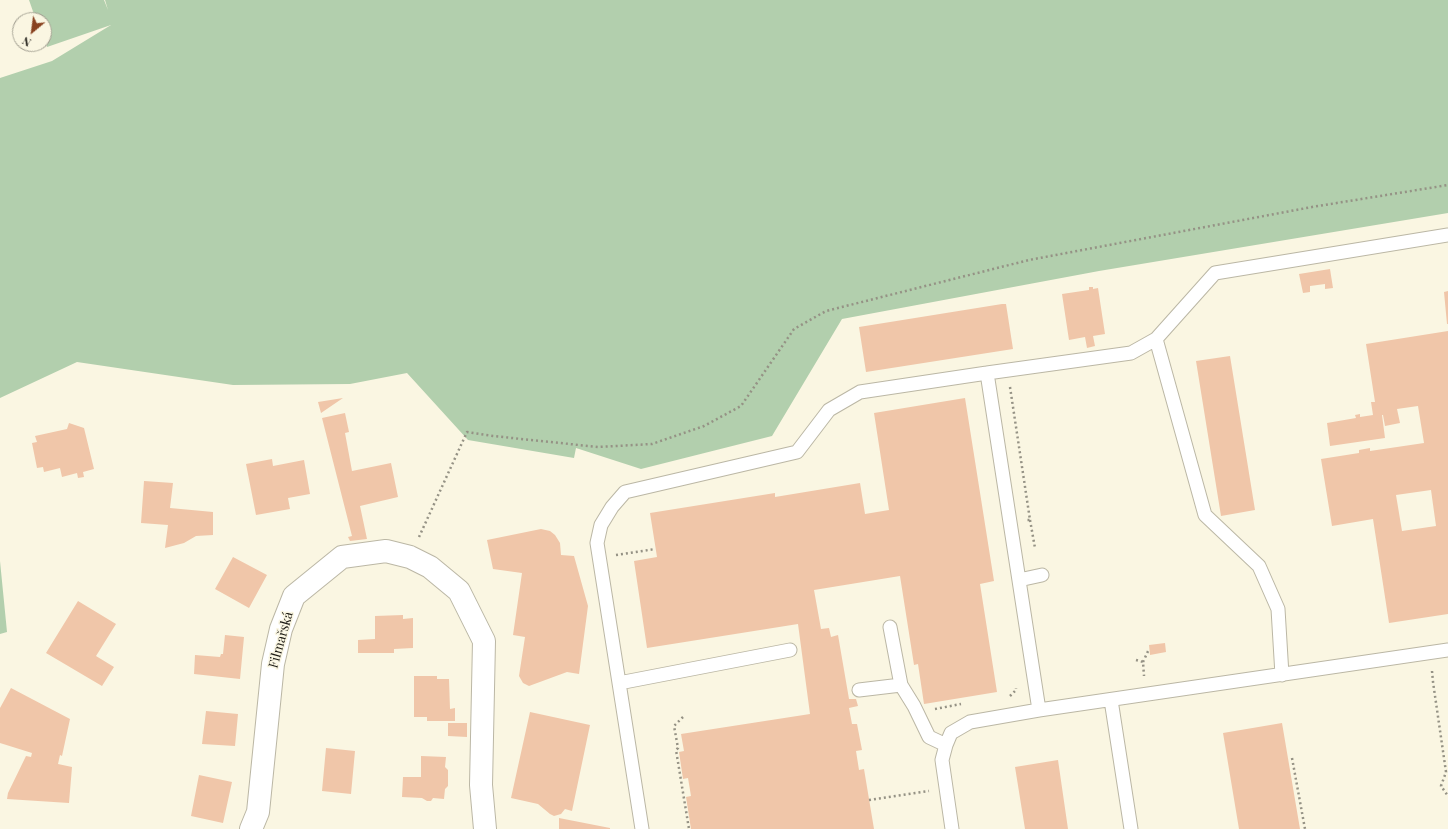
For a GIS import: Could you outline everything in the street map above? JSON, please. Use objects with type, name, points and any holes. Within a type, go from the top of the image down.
[{"type":"street","name":"Filmařská","points":[[250,829],[258,812],[273,664],[281,629],[294,596],[342,557],[386,551],[410,557],[430,568],[459,591],[484,641],[481,785],[485,829]]},
{"type":"lane","points":[[642,829],[597,543],[601,525],[612,507],[625,492],[797,452],[829,410],[860,392],[1131,354],[1156,339],[1215,273],[1448,235]]},
{"type":"lane","points":[[1156,339],[1204,515],[1259,566],[1278,609],[1282,675]]},
{"type":"lane","points":[[987,373],[1039,710]]},
{"type":"lane","points":[[1019,580],[1042,575]]},
{"type":"lane","points":[[890,627],[901,685],[917,712],[929,737],[946,745]]},
{"type":"lane","points":[[619,683],[790,650]]},
{"type":"lane","points":[[952,829],[942,760],[951,733],[970,722],[1039,710],[1448,650]]},
{"type":"lane","points":[[859,690],[901,685]]},
{"type":"lane","points":[[1111,700],[1131,829]]},
{"type":"path","points":[[417,540],[467,432],[598,447],[652,444],[704,426],[741,406],[794,329],[826,311],[1029,260],[1304,208],[1448,185]]},
{"type":"path","points":[[1030,520],[1036,548]]},
{"type":"path","points":[[599,557],[655,549]]},
{"type":"path","points":[[1143,662],[1150,649]]},
{"type":"path","points":[[1433,682],[1446,772],[1441,786],[1448,796]]},
{"type":"path","points":[[1002,697],[1010,696],[1016,690],[1016,684]]},
{"type":"path","points":[[917,712],[963,704]]},
{"type":"path","points":[[684,717],[674,726],[678,748],[676,750],[689,829]]},
{"type":"path","points":[[1292,758],[1305,829]]},
{"type":"path","points":[[869,800],[935,790]]},
{"type":"green space","points":[[29,0],[104,0],[108,10],[105,0],[1448,0],[1448,213],[1099,271],[842,319],[772,436],[641,469],[576,448],[574,458],[468,440],[407,373],[350,384],[233,385],[77,362],[0,398],[0,78],[52,61],[111,25],[52,45],[52,12],[33,12]]},
{"type":"green space","points":[[0,561],[7,632],[0,634]]},
{"type":"building","points":[[1330,269],[1333,288],[1325,289],[1325,284],[1310,286],[1310,292],[1303,293],[1299,274]]},
{"type":"building","points":[[1089,287],[1093,287],[1093,289],[1098,288],[1105,334],[1093,336],[1095,346],[1087,348],[1085,337],[1069,340],[1062,294],[1089,290]]},
{"type":"building","points":[[1448,291],[1448,324],[1447,324],[1444,292]]},
{"type":"building","points":[[1006,304],[1013,349],[866,372],[859,327]]},
{"type":"building","points":[[1448,331],[1448,614],[1389,623],[1373,519],[1332,526],[1321,459],[1359,453],[1359,450],[1370,448],[1370,451],[1424,443],[1418,406],[1397,409],[1400,423],[1385,426],[1382,415],[1385,438],[1330,446],[1327,423],[1356,418],[1355,415],[1360,414],[1360,417],[1373,415],[1371,402],[1375,402],[1366,344]],"holes":[[[1431,490],[1436,526],[1402,531],[1396,495]]]},
{"type":"building","points":[[1230,356],[1255,510],[1221,516],[1196,361]]},
{"type":"building","points":[[343,398],[321,413],[318,402]]},
{"type":"building","points":[[965,398],[994,581],[980,584],[997,692],[924,704],[918,664],[914,665],[900,576],[814,590],[821,629],[829,628],[831,637],[838,635],[849,699],[856,699],[858,706],[849,708],[852,724],[857,724],[862,750],[856,751],[859,770],[864,769],[874,829],[691,829],[686,797],[691,796],[688,778],[683,779],[679,752],[684,751],[681,734],[810,714],[798,624],[647,648],[634,561],[657,557],[650,513],[775,493],[775,497],[860,483],[865,514],[889,510],[874,413]]},
{"type":"building","points":[[345,413],[349,432],[345,433],[352,471],[391,463],[398,497],[360,506],[367,539],[350,541],[348,537],[352,536],[322,418]]},
{"type":"building","points":[[69,423],[84,428],[94,469],[83,472],[84,477],[78,478],[77,473],[62,477],[60,468],[44,472],[43,467],[37,468],[32,443],[37,442],[35,436],[67,429]]},
{"type":"building","points":[[272,459],[273,466],[304,460],[310,494],[288,498],[290,509],[256,515],[246,464]]},
{"type":"building","points":[[144,481],[173,483],[170,508],[213,512],[213,535],[196,536],[184,543],[165,548],[168,525],[141,523]]},
{"type":"building","points":[[541,529],[550,531],[555,535],[560,543],[561,555],[574,556],[588,606],[579,674],[567,672],[529,686],[523,683],[519,676],[525,637],[513,635],[522,573],[493,569],[487,540]]},
{"type":"building","points":[[233,557],[267,575],[249,608],[215,589]]},
{"type":"building","points":[[78,601],[116,624],[96,656],[114,667],[102,686],[46,653]]},
{"type":"building","points":[[403,615],[403,619],[413,618],[413,648],[394,649],[394,653],[358,653],[358,640],[375,639],[375,616]]},
{"type":"building","points":[[225,635],[244,637],[240,679],[194,674],[195,655],[220,657],[221,654],[223,654]]},
{"type":"building","points":[[1165,643],[1166,652],[1150,655],[1149,645]]},
{"type":"building","points":[[414,676],[437,676],[437,679],[449,679],[450,709],[455,708],[455,721],[427,721],[427,717],[414,717]]},
{"type":"building","points":[[11,688],[70,719],[62,756],[60,755],[58,764],[72,767],[69,803],[7,799],[8,793],[26,756],[31,757],[32,753],[0,743],[0,708]]},
{"type":"building","points":[[206,711],[238,714],[235,746],[202,744]]},
{"type":"building","points":[[530,712],[590,725],[572,811],[565,809],[561,814],[554,816],[538,804],[511,798]]},
{"type":"building","points":[[448,723],[467,723],[467,737],[448,736]]},
{"type":"building","points":[[1282,723],[1300,829],[1239,829],[1223,733]]},
{"type":"building","points":[[326,748],[355,751],[351,794],[322,791]]},
{"type":"building","points":[[421,756],[446,757],[445,767],[448,770],[448,786],[445,789],[444,799],[433,798],[431,801],[427,801],[422,798],[402,797],[403,777],[421,777]]},
{"type":"building","points":[[1058,760],[1068,829],[1025,829],[1015,767]]},
{"type":"building","points":[[199,775],[232,782],[223,823],[191,816]]},
{"type":"building","points":[[559,818],[610,828],[610,829],[559,829]]}]
